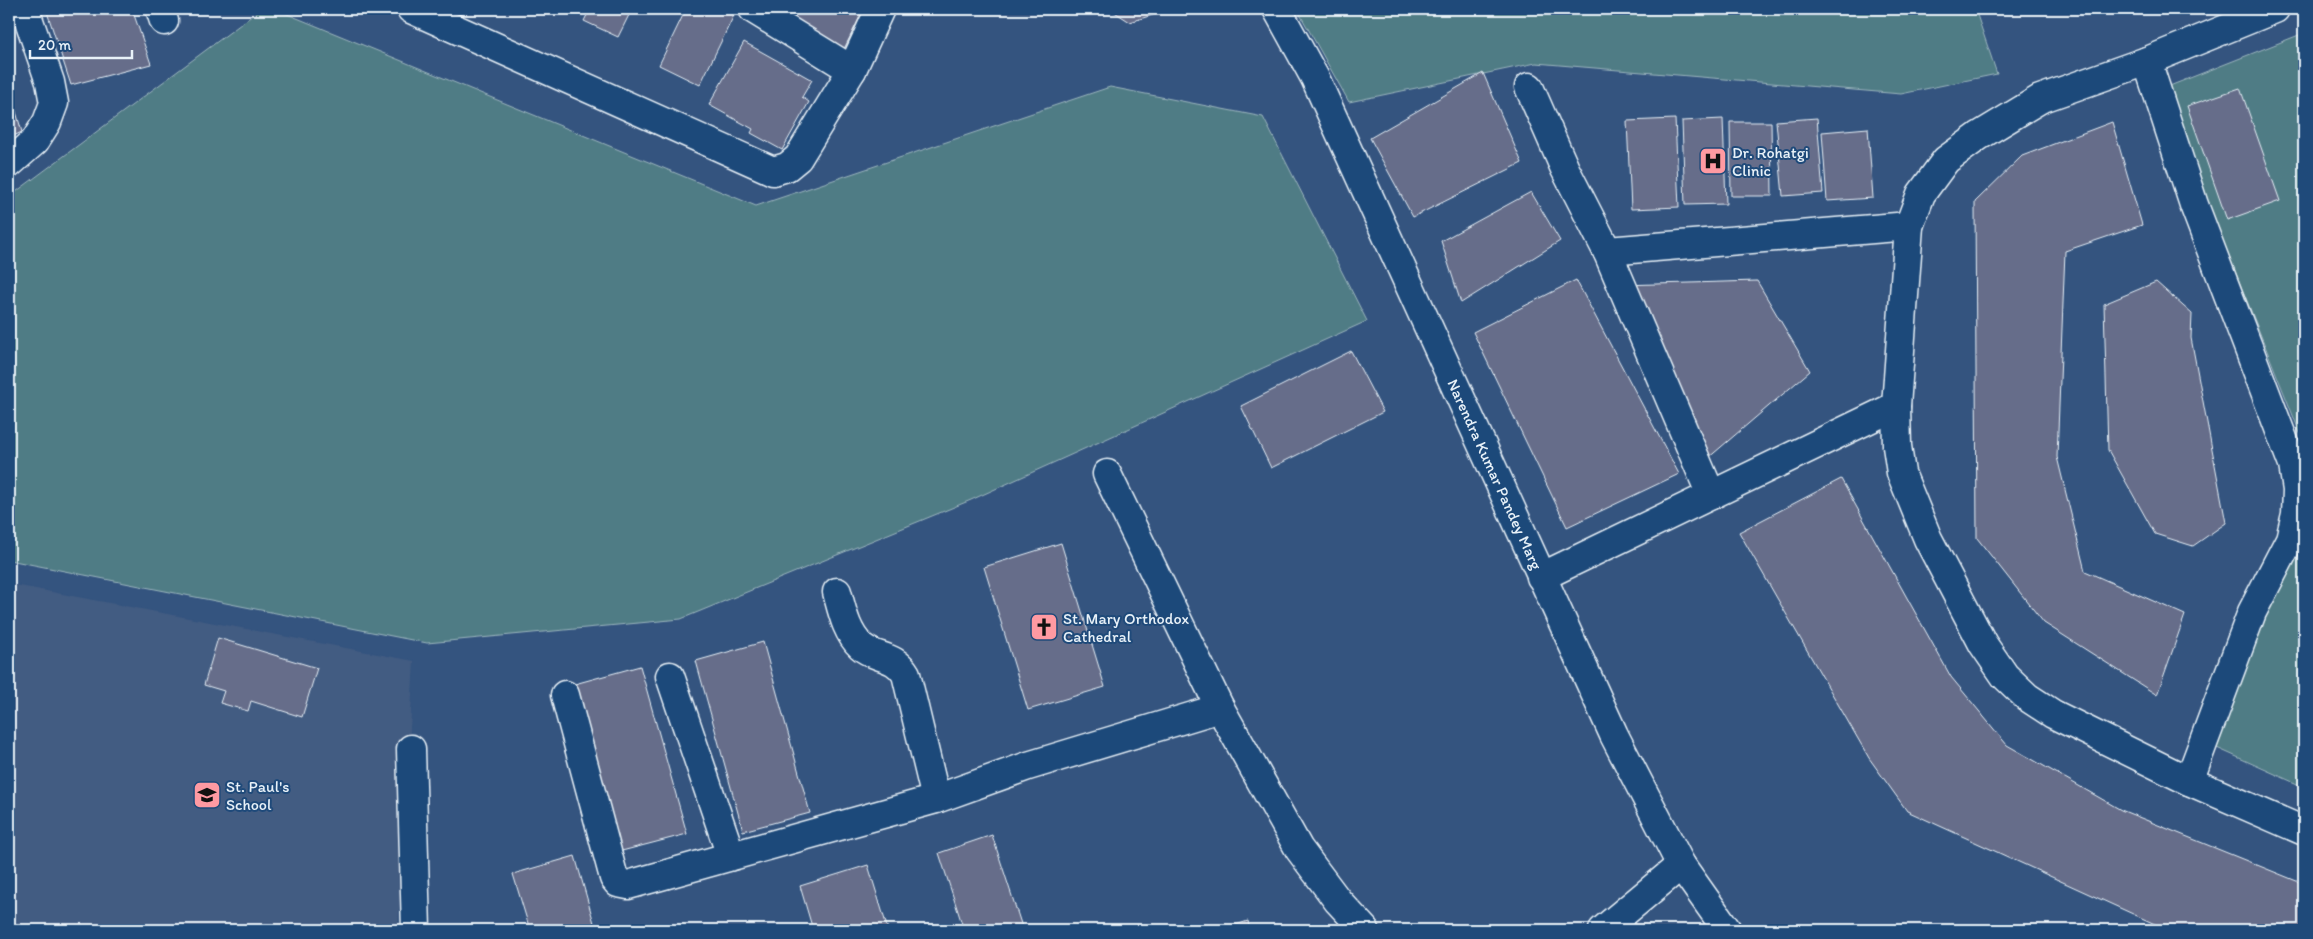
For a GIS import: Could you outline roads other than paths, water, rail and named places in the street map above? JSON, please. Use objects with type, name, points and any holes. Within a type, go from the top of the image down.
[{"type":"street","points":[[9,164],[35,141],[47,122],[54,103],[50,82],[25,9]]},
{"type":"street","points":[[411,9],[773,171],[788,167],[798,158],[852,70],[880,9]]},
{"type":"street","points":[[753,9],[852,70]]},
{"type":"street","name":"Narendra Kumar Pandey Marg","points":[[1277,9],[1315,78],[1614,736],[1681,864],[1727,930]]},
{"type":"street","points":[[2275,9],[2147,60],[2040,99],[1979,136],[1946,160],[1921,194],[1909,226],[1896,406],[1897,446],[1901,473],[1928,539],[1983,644],[2005,676],[2027,697],[2053,714],[2189,780],[2304,831]]},
{"type":"street","points":[[2147,60],[2194,205],[2292,465],[2297,490],[2296,514],[2290,539],[2252,612],[2189,780]]},
{"type":"street","points":[[1529,87],[1565,169],[1608,251],[1710,495]]},
{"type":"street","points":[[1608,251],[1909,226]]},
{"type":"street","points":[[1541,577],[1896,406]]},
{"type":"street","points":[[1107,474],[1220,708],[1299,849],[1338,902],[1365,930]]},
{"type":"street","points":[[837,592],[848,628],[855,639],[862,647],[896,662],[906,674],[936,799]]},
{"type":"street","points":[[670,676],[731,856]]},
{"type":"street","points":[[566,695],[614,878],[618,882],[628,885],[936,799],[1028,766],[1220,708]]},
{"type":"street","points":[[411,749],[416,930]]},
{"type":"street","points":[[1603,930],[1681,864]]},
{"type":"place","name":"Dr. Rohatgi Clinic","points":[[1713,161]]},
{"type":"place","name":"St. Mary Orthodox Cathedral","points":[[1044,627]]},
{"type":"place","name":"St. Paul's School","points":[[207,795]]}]
